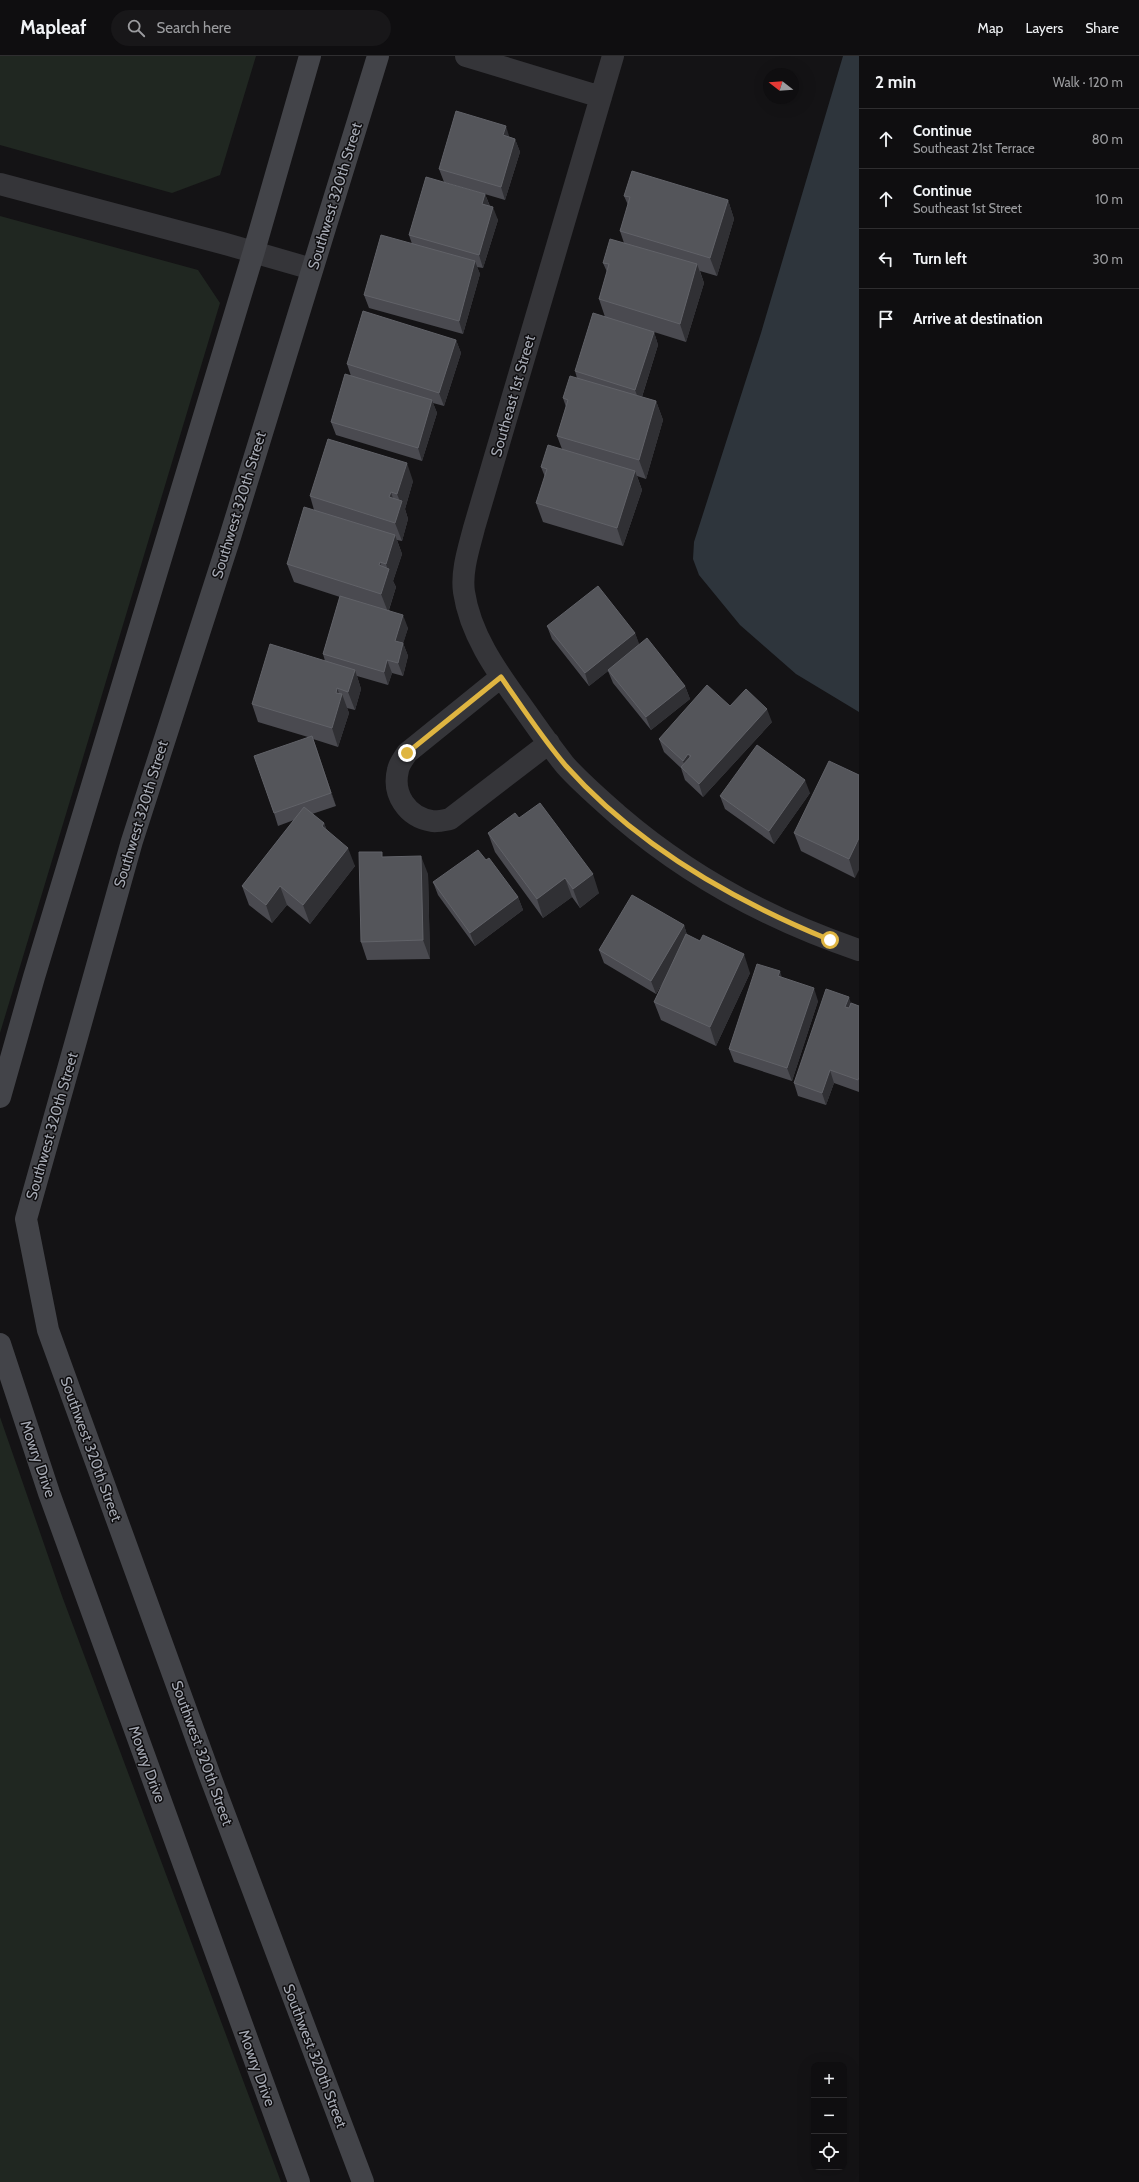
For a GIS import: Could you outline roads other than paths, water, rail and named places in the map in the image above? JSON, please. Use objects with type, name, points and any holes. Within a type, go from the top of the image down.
[{"type":"street","points":[[0,1096],[34,977],[254,252],[310,56]]},
{"type":"street","name":"Southwest 320th Street","points":[[363,2182],[210,1776],[48,1330],[26,1219],[132,841],[230,537],[378,56]]},
{"type":"street","points":[[466,56],[506,62],[601,97]]},
{"type":"street","name":"Southeast 1st Street","points":[[614,56],[474,528],[466,564],[464,590],[468,612],[479,638],[501,677],[535,725],[566,766],[604,803],[647,840],[694,872],[737,898],[787,923],[859,950]]},
{"type":"street","points":[[0,184],[312,269]]},
{"type":"street","points":[[501,677],[407,753],[398,769],[396,787],[403,804],[416,816],[433,822],[450,819],[549,742]]},
{"type":"street","name":"Mowry Drive","points":[[0,1344],[49,1493],[299,2182]]}]
